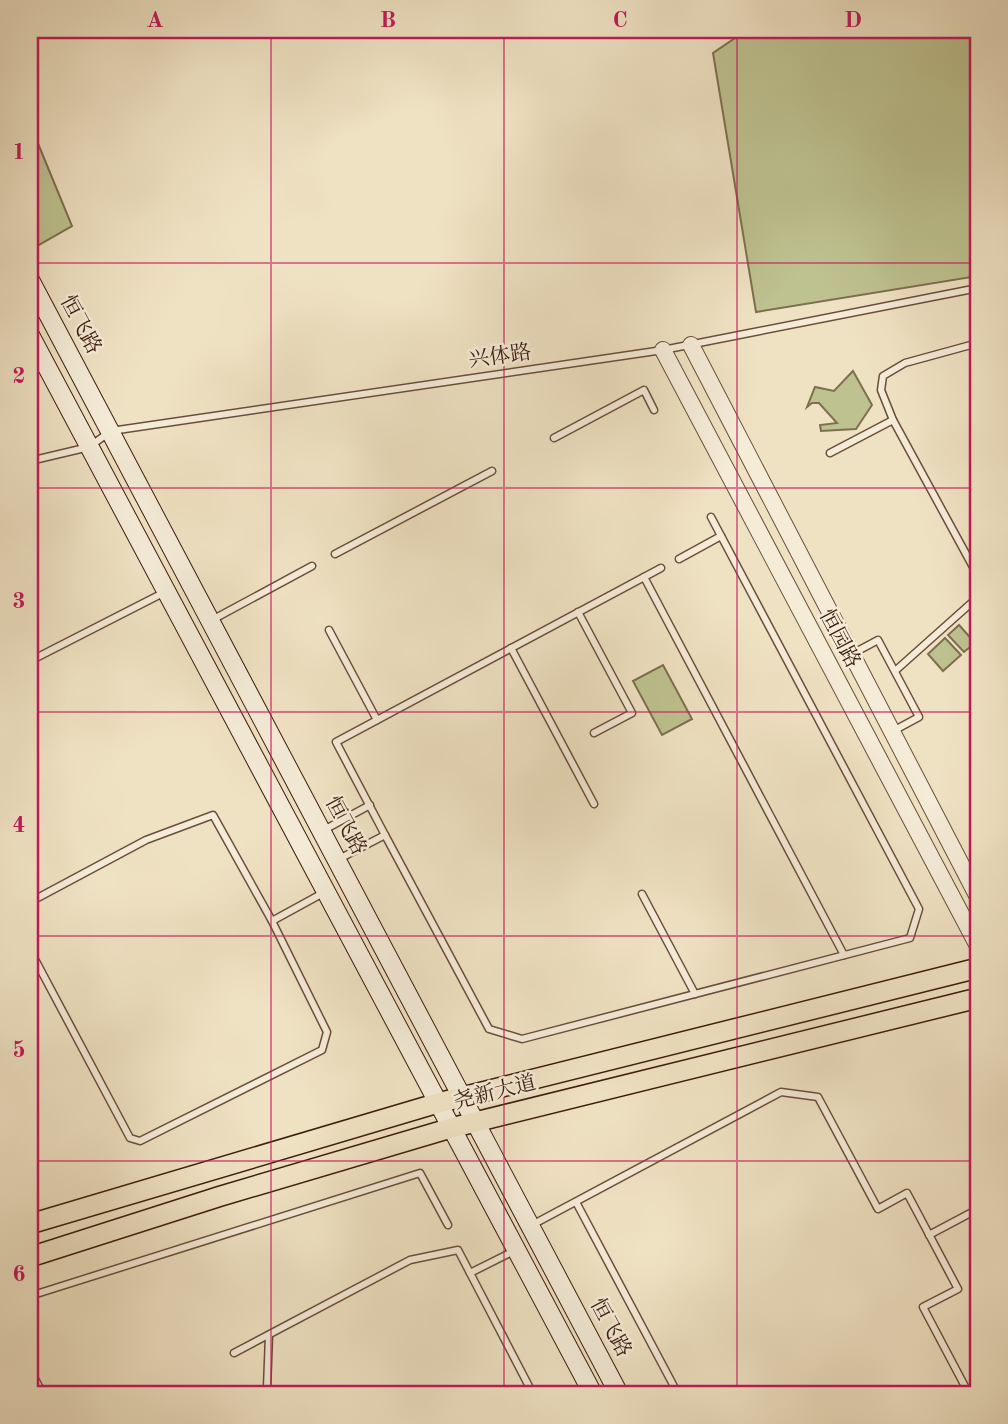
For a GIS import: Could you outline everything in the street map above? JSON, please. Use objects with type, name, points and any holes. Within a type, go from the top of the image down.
[{"type":"main road","name":"恒飞路","points":[[30,280],[619,1394]]},
{"type":"main road","points":[[30,335],[593,1394]]},
{"type":"main road","name":"尧新大道","points":[[30,1224],[438,1102],[978,968]]},
{"type":"main road","name":"尧新大道","points":[[30,1257],[221,1196],[451,1128],[978,998]]},
{"type":"street","name":"恒园路","points":[[691,345],[978,897]]},
{"type":"street","name":"恒园路","points":[[663,350],[978,946]]},
{"type":"street","points":[[832,671],[852,657]]},
{"type":"lane","name":"兴体路","points":[[30,461],[89,447],[111,431],[663,350],[978,288]]},
{"type":"lane","points":[[978,343],[905,363],[883,376],[881,390],[893,419],[978,576]]},
{"type":"lane","points":[[554,438],[644,390],[654,410]]},
{"type":"lane","points":[[830,453],[893,419]]},
{"type":"lane","points":[[335,554],[492,471]]},
{"type":"lane","points":[[661,568],[336,742],[489,1029],[522,1039],[910,938],[919,909],[711,517]]},
{"type":"lane","points":[[679,559],[721,536]]},
{"type":"lane","points":[[211,620],[312,566]]},
{"type":"lane","points":[[644,577],[844,955]]},
{"type":"lane","points":[[30,661],[167,591]]},
{"type":"lane","points":[[895,671],[978,597]]},
{"type":"lane","points":[[578,612],[632,713],[594,733]]},
{"type":"lane","points":[[329,630],[377,720]]},
{"type":"lane","points":[[852,657],[878,640],[919,717],[891,732]]},
{"type":"lane","points":[[511,648],[594,804]]},
{"type":"lane","points":[[322,831],[370,805]]},
{"type":"lane","points":[[30,902],[146,840],[213,815],[272,921],[327,1032],[322,1050],[140,1142],[130,1138],[30,950]]},
{"type":"lane","points":[[338,860],[385,835]]},
{"type":"lane","points":[[272,921],[327,891]]},
{"type":"lane","points":[[642,894],[695,994]]},
{"type":"lane","points":[[530,1226],[781,1092],[818,1097],[878,1209],[907,1194],[958,1289],[923,1307],[970,1394]]},
{"type":"lane","points":[[30,1296],[420,1173],[448,1225]]},
{"type":"lane","points":[[576,1202],[678,1394]]},
{"type":"lane","points":[[929,1235],[978,1209]]},
{"type":"lane","points":[[234,1353],[410,1260],[458,1250],[533,1394]]},
{"type":"lane","points":[[470,1273],[516,1250]]},
{"type":"lane","points":[[254,1394],[267,1388],[269,1335]]},
{"type":"lane","points":[[35,1379],[43,1394]]},
{"type":"green space","points":[[747,30],[978,30],[978,276],[756,312],[713,53]]},
{"type":"green space","points":[[30,124],[72,226],[30,250]]},
{"type":"green space","points":[[853,371],[872,405],[856,429],[821,431],[820,425],[837,423],[819,403],[812,403],[807,407],[815,387],[834,391]]},
{"type":"green space","points":[[959,625],[975,643],[964,652],[948,635]]},
{"type":"green space","points":[[945,638],[961,655],[943,671],[928,654]]},
{"type":"green space","points":[[663,665],[692,719],[662,735],[633,681]]}]
